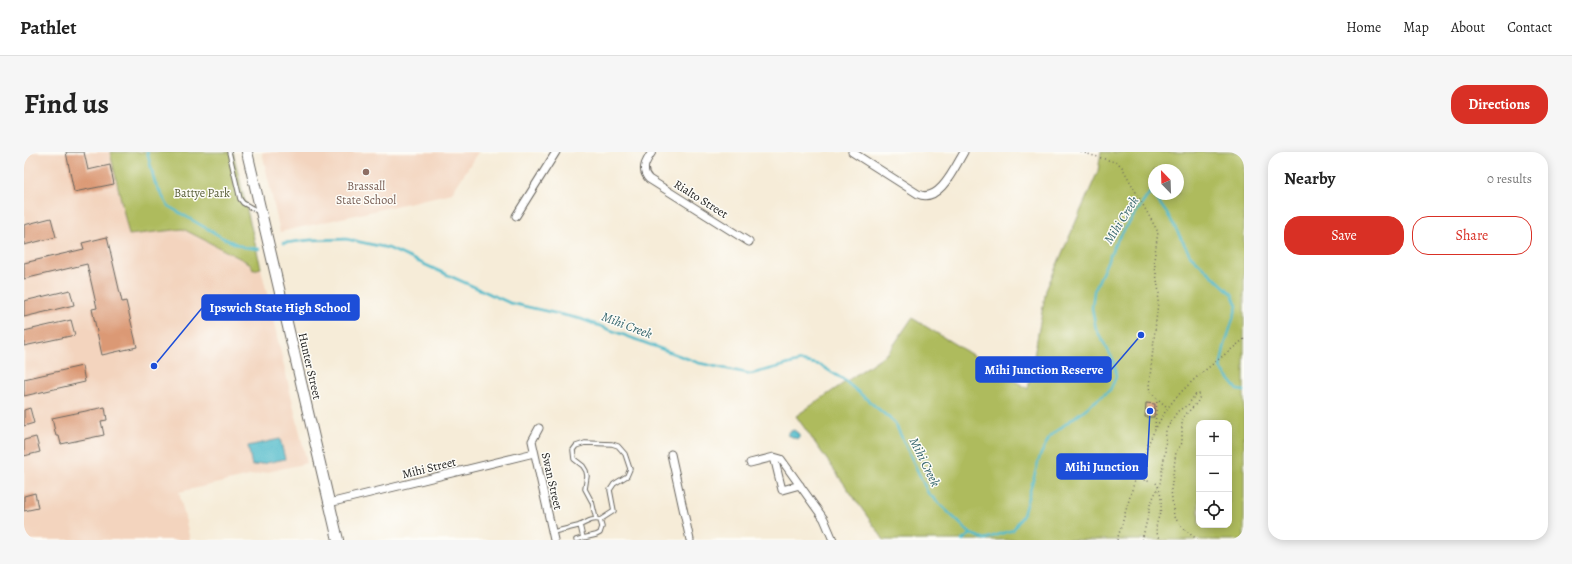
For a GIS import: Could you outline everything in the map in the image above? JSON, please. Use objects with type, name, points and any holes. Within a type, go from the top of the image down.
[{"type":"main road","name":"Hunter Street","points":[[247,152],[338,540]]},
{"type":"street","points":[[516,216],[556,152]]},
{"type":"street","name":"Rialto Street","points":[[652,152],[645,163],[644,171],[649,179],[749,242]]},
{"type":"street","points":[[852,152],[918,194],[929,196],[939,190],[964,152]]},
{"type":"street","name":"Swan Street","points":[[539,428],[532,441],[554,540]]},
{"type":"street","name":"Mihi Street","points":[[329,504],[534,453]]},
{"type":"street","points":[[671,454],[690,540]]},
{"type":"street","points":[[750,463],[774,457],[779,458],[784,462],[824,519],[833,540]]},
{"type":"street","points":[[774,457],[782,490],[800,485]]},
{"type":"lane","points":[[228,152],[240,198],[243,203],[261,213]]},
{"type":"lane","points":[[553,532],[580,526],[585,522],[598,520],[614,511],[610,490],[614,484],[627,476],[630,469],[625,454],[618,446],[612,444],[581,443],[573,450],[574,459],[586,471],[587,476],[585,489],[592,502],[598,520],[602,527],[600,533],[576,540]]},
{"type":"lane","points":[[580,526],[583,538]]},
{"type":"path","points":[[1081,152],[1118,163],[1122,167],[1158,232],[1154,260],[1159,293],[1149,386],[1150,392],[1168,408]]},
{"type":"path","points":[[1117,540],[1142,458],[1155,429],[1168,408],[1191,383],[1244,339]]},
{"type":"path","points":[[1142,540],[1149,507],[1159,486],[1165,452],[1166,430],[1179,410],[1188,405],[1195,395],[1199,394],[1200,396],[1197,403],[1185,415],[1182,421],[1182,443],[1176,452],[1171,490],[1174,517],[1185,530],[1198,540]]},
{"type":"path","points":[[1155,429],[1157,398]]},
{"type":"path","points":[[1136,478],[1150,482]]},
{"type":"path","points":[[1156,483],[1159,486],[1162,507],[1156,523],[1159,537],[1162,540]]},
{"type":"shaded area","points":[[24,152],[110,152],[129,235],[183,229],[251,264],[253,270],[261,268],[307,463],[179,492],[190,540],[24,540]]},
{"type":"shaded area","name":"Brassall State School","points":[[262,152],[478,152],[452,193],[280,232]]},
{"type":"green space","name":"Battye Park","points":[[110,152],[233,152],[261,268],[253,270],[251,264],[183,229],[129,235]]},
{"type":"green space","points":[[1101,152],[1244,152],[1244,540],[884,540],[796,416],[889,352],[912,318],[1028,389],[1046,290],[1098,171]]},
{"type":"water","points":[[794,430],[799,434],[799,438],[797,439],[788,435],[788,432]]},
{"type":"water","points":[[280,439],[285,459],[252,466],[248,446]]},
{"type":"building","points":[[66,152],[84,152],[88,170],[110,165],[114,184],[74,192]]},
{"type":"building","points":[[51,218],[56,237],[24,245],[24,225]]},
{"type":"building","points":[[107,237],[122,302],[126,301],[137,347],[102,355],[92,309],[97,308],[87,264],[24,279],[24,263],[84,249],[82,243]]},
{"type":"building","points":[[70,290],[74,305],[24,317],[24,301]]},
{"type":"building","points":[[71,320],[75,335],[24,346],[24,331]]},
{"type":"building","points":[[82,366],[85,382],[24,396],[24,379]]},
{"type":"building","points":[[1146,403],[1155,404],[1154,417],[1145,417]]},
{"type":"building","points":[[105,407],[107,420],[101,421],[104,435],[61,444],[59,436],[56,436],[52,418]]},
{"type":"building","points":[[30,408],[34,423],[24,426],[24,410]]},
{"type":"building","points":[[36,437],[40,452],[24,456],[24,440]]},
{"type":"building","points":[[35,493],[38,508],[24,511],[24,496]]},
{"type":"waterway","name":"Mihi Creek","points":[[147,152],[155,183],[168,206],[223,238],[243,247],[259,249]]},
{"type":"waterway","name":"Mihi Creek","points":[[284,243],[310,240],[346,239],[388,248],[510,303],[581,319],[699,363],[751,374],[801,361],[820,365],[844,380],[895,423],[928,493],[971,534],[985,539],[1013,530],[1023,515],[1040,456],[1050,436],[1110,390],[1116,377],[1114,361],[1096,329],[1092,308],[1094,291],[1116,242],[1151,191],[1170,218],[1190,255],[1232,294],[1237,306],[1224,348],[1220,368],[1238,390],[1244,391]]},
{"type":"waterway","points":[[962,540],[971,534]]},
{"type":"place","name":"Brassall State School","points":[[366,172]]},
{"type":"place","name":"Mihi Junction Reserve","points":[[1141,335]]},
{"type":"place","name":"Ipswich State High School","points":[[154,366]]},
{"type":"place","name":"Mihi Junction","points":[[1150,411]]}]
